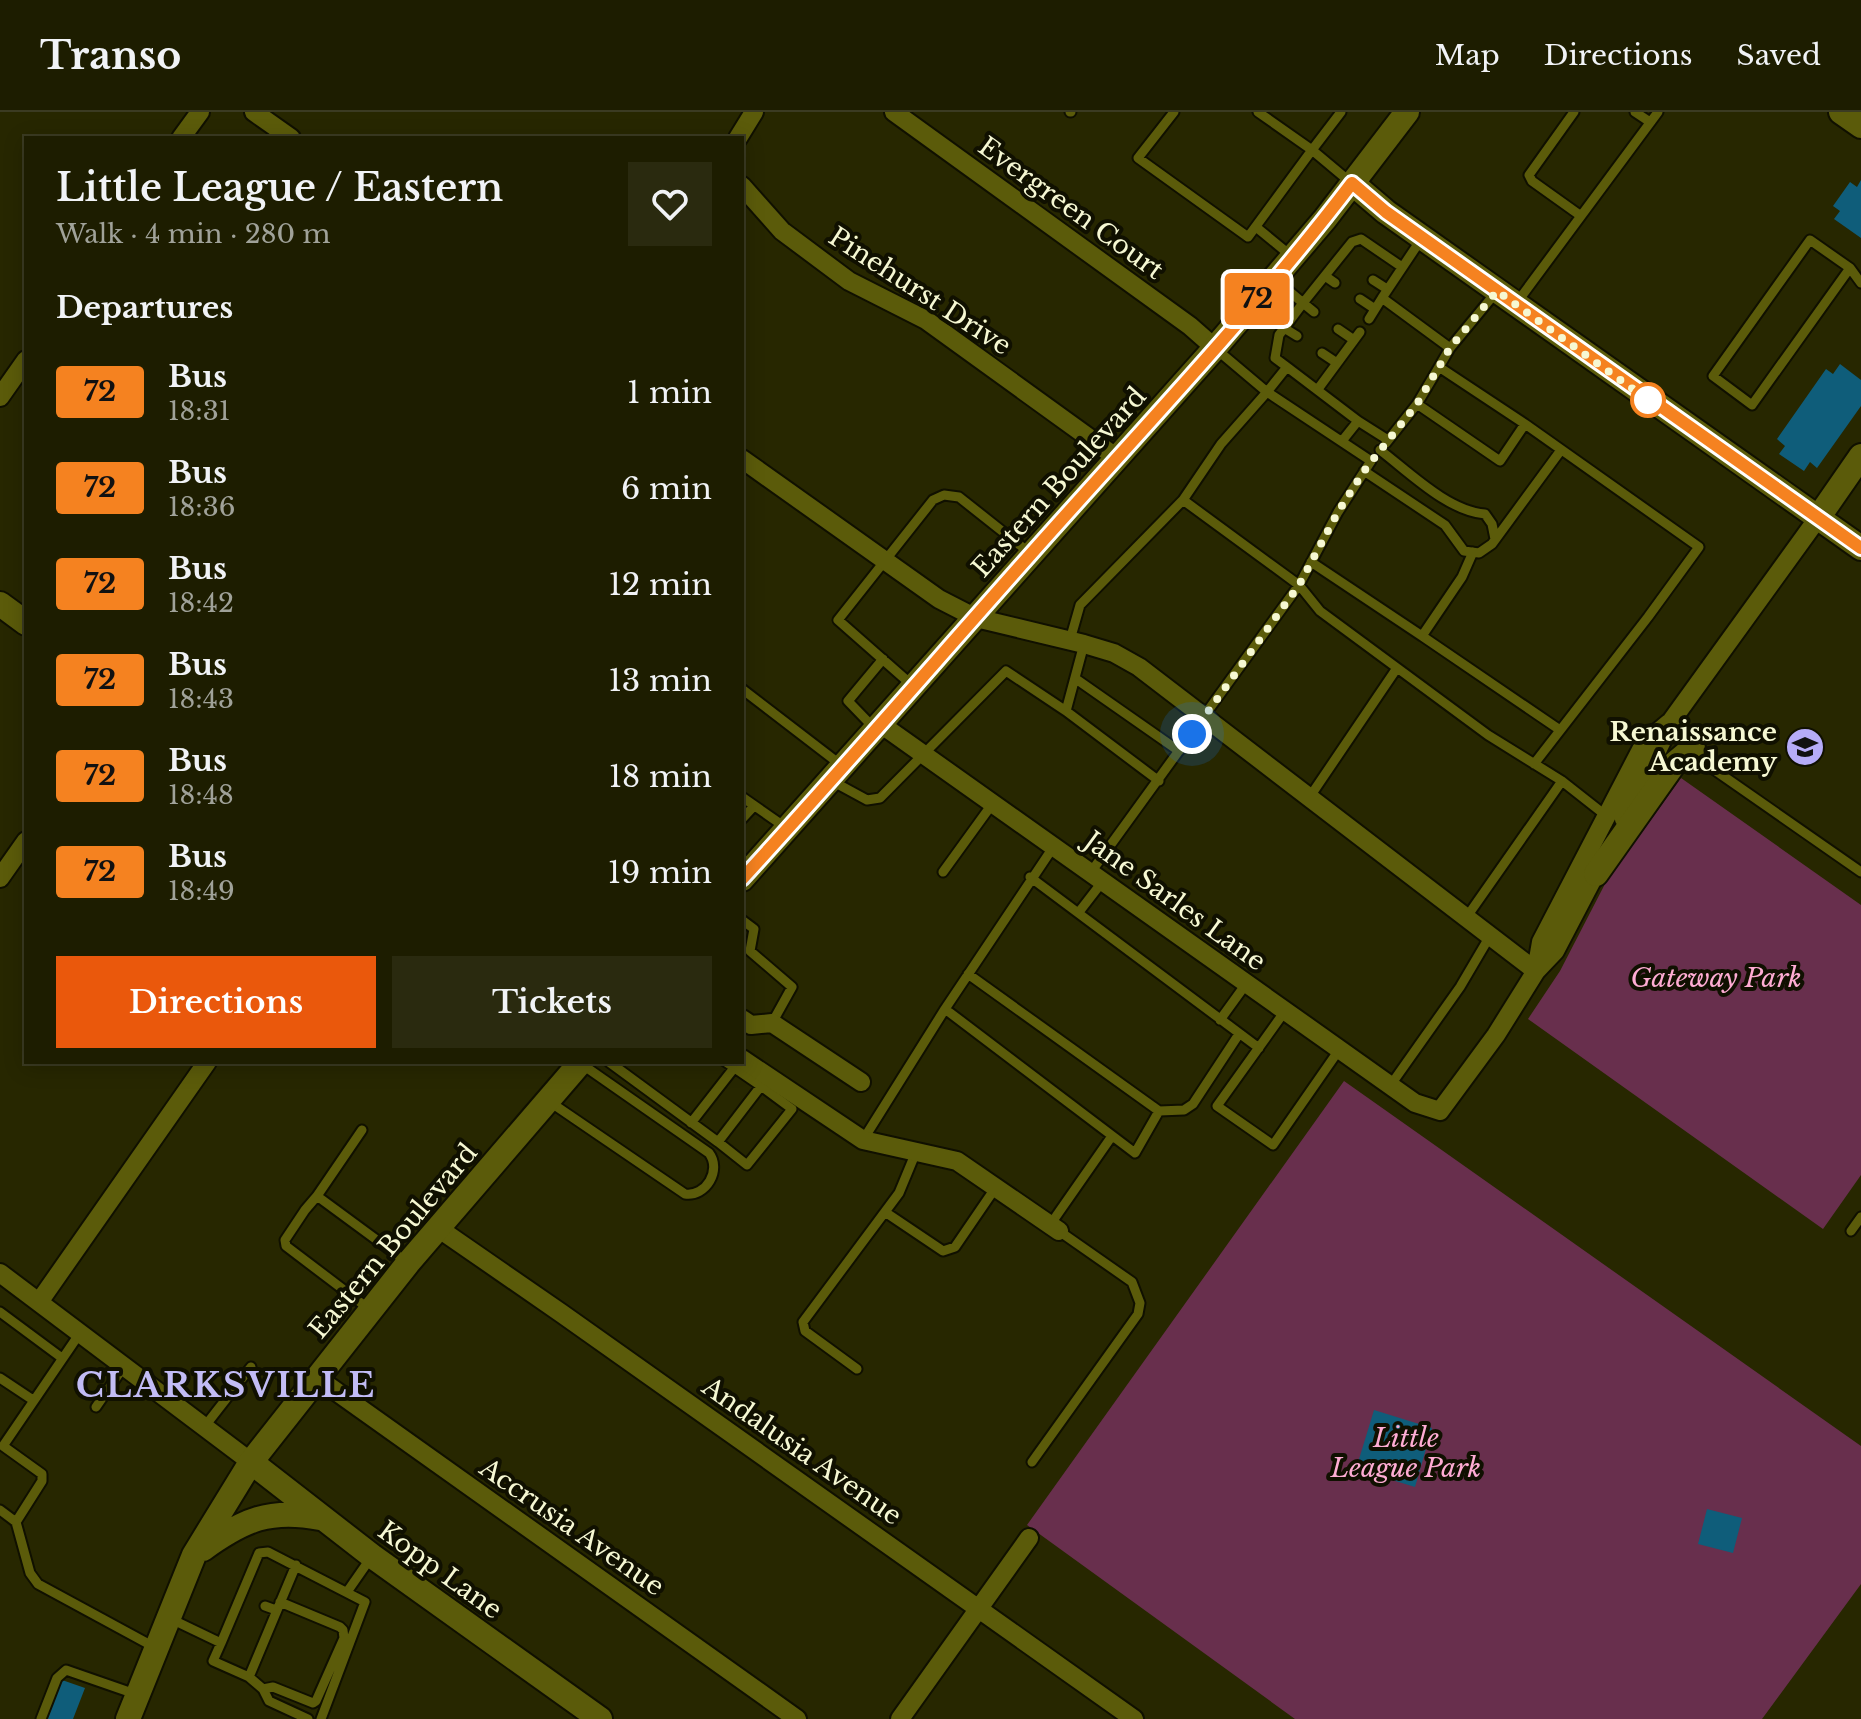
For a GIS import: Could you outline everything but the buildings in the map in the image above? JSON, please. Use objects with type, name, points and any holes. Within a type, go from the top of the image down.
[{"type":"main road","name":"Eastern Boulevard","points":[[744,877],[880,728],[1215,348],[1407,112]]},
{"type":"main road","points":[[1841,112],[1861,126]]},
{"type":"main road","points":[[1352,183],[1422,238],[1861,548]]},
{"type":"main road","points":[[1818,518],[1861,456]]},
{"type":"main road","points":[[0,604],[24,622]]},
{"type":"main road","points":[[1596,874],[1673,765],[1693,748]]},
{"type":"main road","name":"Eastern Boulevard","points":[[128,1719],[194,1555],[251,1462],[408,1263],[578,1064]]},
{"type":"main road","name":"Kopp Lane","points":[[251,1462],[372,1556],[600,1719]]},
{"type":"main road","points":[[194,1555],[225,1533],[258,1517],[293,1512],[324,1519]]},
{"type":"street","points":[[182,136],[200,112]]},
{"type":"street","points":[[254,112],[288,136]]},
{"type":"street","points":[[739,136],[754,112]]},
{"type":"street","name":"Evergreen Court","points":[[894,112],[1190,326],[1215,348]]},
{"type":"street","name":"Pinehurst Drive","points":[[744,188],[782,231],[849,281],[926,320],[1117,458]]},
{"type":"street","points":[[0,397],[24,363]]},
{"type":"street","points":[[744,460],[939,599],[976,618],[1114,653],[1139,667],[1536,971]]},
{"type":"street","points":[[1536,971],[1555,951],[1596,874],[1644,744],[1672,720],[1818,518]]},
{"type":"street","name":"Jane Sarles Lane","points":[[880,728],[925,755],[1415,1103],[1440,1111],[1496,1035],[1536,971]]},
{"type":"street","points":[[1536,971],[1541,942],[1614,821]]},
{"type":"street","points":[[0,878],[24,844]]},
{"type":"street","points":[[744,1020],[751,1025],[772,1023],[861,1082]]},
{"type":"street","points":[[39,1302],[206,1064]]},
{"type":"street","points":[[736,1064],[863,1140],[957,1161],[1054,1228]]},
{"type":"street","name":"Andalusia Avenue","points":[[438,1228],[1134,1719]]},
{"type":"street","points":[[0,1273],[251,1462]]},
{"type":"street","name":"Accrusia Avenue","points":[[316,1377],[797,1719]]},
{"type":"street","points":[[900,1719],[1029,1538]]},
{"type":"lane","points":[[1174,112],[1138,158],[1248,237],[1341,112]]},
{"type":"lane","points":[[1258,112],[1352,183]]},
{"type":"lane","points":[[1574,112],[1529,175],[1532,181],[1581,216]]},
{"type":"lane","points":[[1635,112],[1650,122]]},
{"type":"lane","points":[[1079,912],[1097,876],[1159,781],[1299,585],[1364,471],[1417,404],[1450,348],[1506,298],[1581,216],[1658,112]]},
{"type":"lane","points":[[1256,227],[1292,257]]},
{"type":"lane","points":[[1369,319],[1422,238]]},
{"type":"lane","points":[[1388,440],[1275,358],[1279,335],[1325,276],[1344,261],[1352,242],[1361,239],[1402,267]]},
{"type":"lane","points":[[1850,268],[1752,405],[1713,376],[1810,240],[1850,268],[1861,283]]},
{"type":"lane","points":[[1325,276],[1335,283]]},
{"type":"lane","points":[[1274,278],[1314,312]]},
{"type":"lane","points":[[1373,280],[1385,294],[1450,348]]},
{"type":"lane","points":[[1360,299],[1375,309]]},
{"type":"lane","points":[[1284,328],[1297,336]]},
{"type":"lane","points":[[1318,389],[1357,336],[1338,329]]},
{"type":"lane","points":[[1215,348],[1267,392],[1371,461]]},
{"type":"lane","points":[[1322,353],[1337,363]]},
{"type":"lane","points":[[1066,711],[1076,679],[1080,605],[1183,500],[1221,444],[1287,367]]},
{"type":"lane","points":[[1439,367],[1699,547],[1534,764]]},
{"type":"lane","points":[[1417,404],[1500,461],[1525,424]]},
{"type":"lane","points":[[1342,441],[1358,421]]},
{"type":"lane","points":[[1380,450],[1453,505],[1469,513],[1485,514],[1492,524],[1495,539]]},
{"type":"lane","points":[[1364,471],[1445,525],[1464,551],[1479,553],[1495,539],[1561,450]]},
{"type":"lane","points":[[915,688],[838,620],[933,500],[944,495],[959,497],[1031,554]]},
{"type":"lane","points":[[1183,500],[1299,585],[1320,611],[1488,735],[1562,781],[1614,821]]},
{"type":"lane","points":[[1422,636],[1462,577],[1473,552]]},
{"type":"lane","points":[[1311,562],[1560,730]]},
{"type":"lane","points":[[880,728],[848,701],[883,659]]},
{"type":"lane","points":[[1309,799],[1397,668]]},
{"type":"lane","points":[[744,691],[838,774],[874,801],[925,755],[1006,671],[1066,711],[1159,781]]},
{"type":"lane","points":[[1076,679],[1179,751]]},
{"type":"lane","points":[[1672,720],[1706,764],[1861,872]]},
{"type":"lane","points":[[1466,918],[1562,781]]},
{"type":"lane","points":[[744,798],[787,829]]},
{"type":"lane","points":[[943,872],[993,803]]},
{"type":"lane","points":[[744,817],[754,806]]},
{"type":"lane","points":[[863,1140],[1030,877],[1054,846]]},
{"type":"lane","points":[[1030,877],[1259,1048]]},
{"type":"lane","points":[[744,922],[754,929],[750,951],[792,987],[772,1023]]},
{"type":"lane","points":[[1390,1086],[1460,987],[1490,936]]},
{"type":"lane","points":[[968,974],[1159,1111],[1184,1110],[1193,1104],[1239,1034]]},
{"type":"lane","points":[[1220,1020],[1246,984]]},
{"type":"lane","points":[[945,1009],[1135,1153],[1159,1111]]},
{"type":"lane","points":[[1285,1011],[1217,1106],[1273,1145],[1339,1050]]},
{"type":"lane","points":[[548,1100],[685,1194],[701,1191],[714,1173],[715,1166],[709,1153],[583,1064]]},
{"type":"lane","points":[[612,1064],[747,1165],[792,1109],[735,1064]]},
{"type":"lane","points":[[691,1123],[733,1064]]},
{"type":"lane","points":[[718,1142],[761,1086]]},
{"type":"lane","points":[[362,1130],[285,1240],[286,1246],[370,1310]]},
{"type":"lane","points":[[1032,1462],[1138,1314],[1140,1303],[1132,1282],[1054,1228],[1112,1136]]},
{"type":"lane","points":[[857,1369],[805,1331],[803,1322],[899,1193],[916,1152]]},
{"type":"lane","points":[[885,1212],[943,1251],[949,1251],[955,1247],[996,1187]]},
{"type":"lane","points":[[317,1196],[408,1263]]},
{"type":"lane","points":[[1851,1231],[1861,1217]]},
{"type":"lane","points":[[0,1312],[62,1358]]},
{"type":"lane","points":[[16,1522],[42,1481],[42,1474],[2,1444],[80,1333]]},
{"type":"lane","points":[[96,1407],[125,1365]]},
{"type":"lane","points":[[205,1426],[251,1367]]},
{"type":"lane","points":[[0,1378],[33,1400]]},
{"type":"lane","points":[[0,1510],[16,1522],[30,1573],[38,1584],[156,1648]]},
{"type":"lane","points":[[308,1719],[269,1701],[263,1689],[249,1677],[213,1661],[244,1598],[259,1553],[268,1552],[365,1602],[321,1719]]},
{"type":"lane","points":[[347,1592],[372,1556]]},
{"type":"lane","points":[[249,1677],[254,1649],[267,1634],[296,1565]]},
{"type":"lane","points":[[273,1586],[284,1592]]},
{"type":"lane","points":[[263,1689],[273,1687],[308,1701],[316,1701],[344,1638],[340,1627],[278,1606],[265,1606]]},
{"type":"lane","points":[[168,1618],[225,1639]]},
{"type":"lane","points":[[256,1628],[267,1634]]},
{"type":"lane","points":[[41,1719],[57,1678],[66,1670],[138,1695]]},
{"type":"green space","name":"Gateway Park","points":[[1681,778],[1861,905],[1861,1175],[1823,1229],[1528,1019],[1560,971],[1606,882]]},
{"type":"green space","name":"Little League Park","points":[[1344,1081],[1861,1446],[1861,1584],[1762,1719],[1295,1719],[1027,1525]]},
{"type":"bus line","name":"72","points":[[744,877],[1215,348],[1352,183],[1386,212],[1648,400],[1861,548]]},
{"type":"place","name":"Renaissance Academy","points":[[1805,747]]},
{"type":"district","name":"CLARKSVILLE","points":[[226,1385]]},
{"type":"route","points":[[1192,734],[1299,585],[1364,471],[1417,404],[1450,348],[1497,291],[1648,400]]}]
